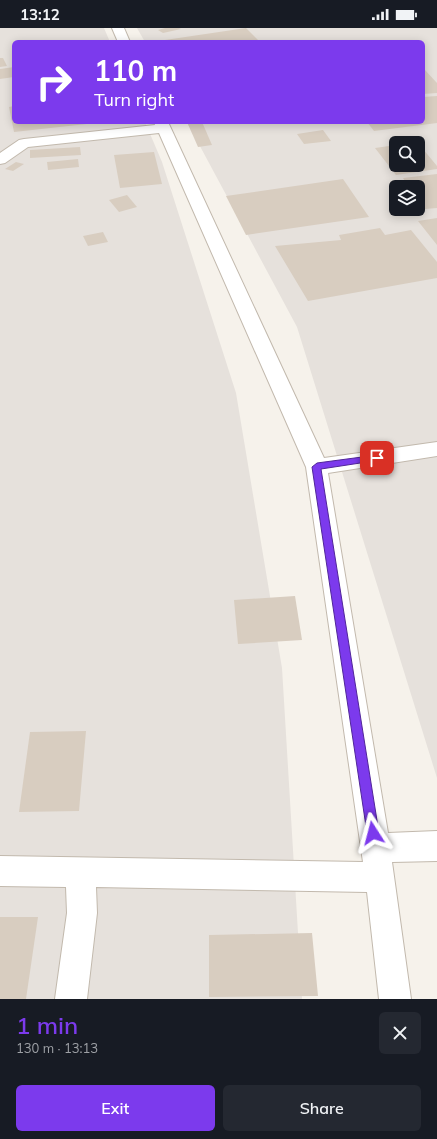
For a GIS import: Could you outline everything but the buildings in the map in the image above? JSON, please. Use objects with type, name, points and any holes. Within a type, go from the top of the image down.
[{"type":"street","points":[[118,28],[123,40]]},
{"type":"street","points":[[0,160],[24,143],[162,125],[317,467],[380,877],[395,999]]},
{"type":"street","points":[[317,467],[437,448]]},
{"type":"street","points":[[375,848],[437,846]]},
{"type":"street","points":[[0,871],[380,877]]},
{"type":"street","points":[[71,999],[82,914],[81,873]]},
{"type":"shaded area","points":[[0,28],[104,28],[109,40],[12,40],[12,124],[146,124],[162,162],[236,393],[282,668],[302,999],[0,999]]},
{"type":"shaded area","points":[[137,28],[437,28],[437,778],[297,327],[188,124],[425,124],[425,40],[144,40]]},
{"type":"route","points":[[373,833],[317,467],[377,458]]}]
